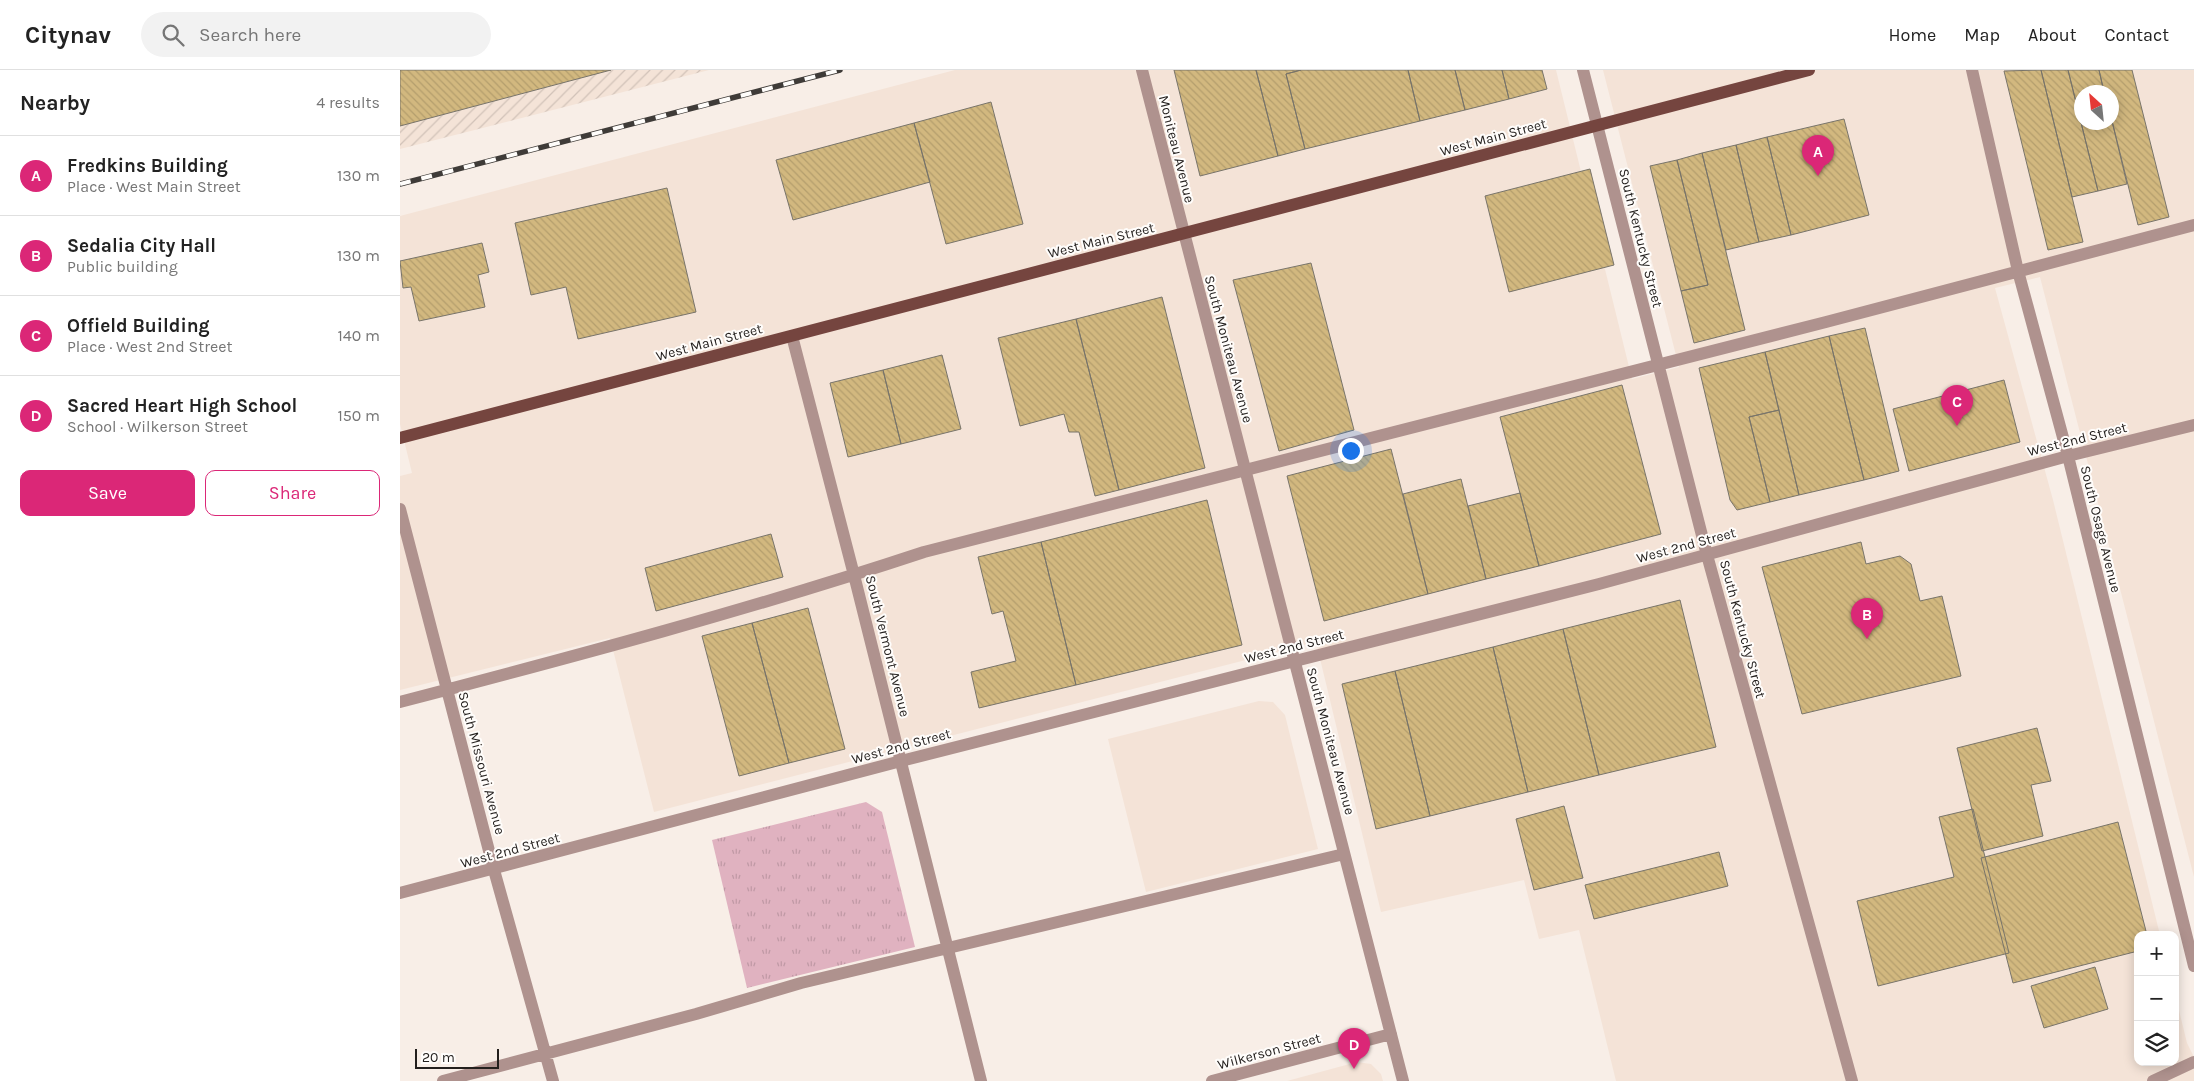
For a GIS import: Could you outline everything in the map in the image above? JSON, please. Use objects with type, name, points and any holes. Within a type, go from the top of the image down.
[{"type":"main road","name":"West Main Street","points":[[400,438],[1809,70]]},
{"type":"street","name":"Moniteau Avenue","points":[[1142,70],[1184,234]]},
{"type":"street","name":"South Kentucky Street","points":[[1583,70],[1707,555],[1852,1081]]},
{"type":"street","name":"South Osage Avenue","points":[[1972,70],[2018,271],[2068,456],[2194,966]]},
{"type":"street","points":[[400,702],[613,647],[854,575],[924,552],[2194,225]]},
{"type":"street","name":"South Moniteau Avenue","points":[[1184,234],[1404,1081]]},
{"type":"street","name":"South Vermont Avenue","points":[[792,336],[981,1081]]},
{"type":"street","name":"West 2nd Street","points":[[400,893],[494,870],[901,761],[1599,584],[2068,456],[2194,425]]},
{"type":"street","name":"South Missouri Avenue","points":[[400,509],[494,870],[547,1053],[553,1081]]},
{"type":"street","points":[[443,1081],[801,984],[1344,854]]},
{"type":"street","name":"Wilkerson Street","points":[[1212,1081],[1391,1034]]},
{"type":"street","points":[[2153,1081],[2194,1062]]},
{"type":"shaded area","points":[[400,70],[709,70],[400,149]]},
{"type":"shaded area","points":[[955,70],[1556,70],[1632,379],[1679,367],[1603,70],[2194,70],[2194,877],[2040,277],[1995,288],[2053,500],[2159,931],[2134,931],[2134,1066],[2179,1066],[2179,1010],[2187,1043],[2194,1057],[2194,1081],[1616,1081],[1579,930],[1539,939],[1524,880],[1381,912],[1316,642],[654,812],[610,638],[400,690],[400,476],[412,473],[400,424],[400,216]]},
{"type":"shaded area","points":[[1259,701],[1273,702],[1285,715],[1318,849],[1146,892],[1108,739]]},
{"type":"shaded area","points":[[1357,1062],[1371,1064],[1381,1074],[1383,1081],[1287,1081]]},
{"type":"green space","points":[[866,802],[882,812],[915,947],[747,988],[712,840]]},
{"type":"building","points":[[400,70],[611,70],[400,126]]},
{"type":"building","points":[[1174,70],[1256,70],[1278,156],[1200,176]]},
{"type":"building","points":[[1256,70],[1301,70],[1286,74],[1305,149],[1278,156]]},
{"type":"building","points":[[1301,70],[1408,70],[1420,121],[1305,149],[1286,74]]},
{"type":"building","points":[[1408,70],[1455,70],[1465,110],[1420,121]]},
{"type":"building","points":[[1455,70],[1502,70],[1509,99],[1465,110]]},
{"type":"building","points":[[1502,70],[1542,70],[1547,89],[1509,99]]},
{"type":"building","points":[[2041,70],[2083,242],[2048,250],[2004,71]]},
{"type":"building","points":[[2041,70],[2068,70],[2074,94],[2074,130],[2083,130],[2098,191],[2072,197]]},
{"type":"building","points":[[2068,70],[2099,70],[2102,85],[2074,85],[2074,94]]},
{"type":"building","points":[[2099,70],[2132,70],[2169,217],[2138,225],[2114,130],[2119,130],[2119,85],[2102,85]]},
{"type":"building","points":[[991,102],[1023,224],[946,244],[914,123]]},
{"type":"building","points":[[1844,119],[1869,215],[1791,235],[1767,137]]},
{"type":"building","points":[[914,123],[930,182],[793,220],[776,160]]},
{"type":"building","points":[[2083,130],[2114,130],[2127,184],[2098,191]]},
{"type":"building","points":[[1767,137],[1791,235],[1759,242],[1736,145]]},
{"type":"building","points":[[1736,145],[1759,242],[1726,250],[1702,153]]},
{"type":"building","points":[[1702,153],[1745,330],[1694,343],[1681,291],[1708,285],[1677,160]]},
{"type":"building","points":[[1677,160],[1708,285],[1681,291],[1650,166]]},
{"type":"building","points":[[1590,169],[1614,265],[1509,292],[1485,196]]},
{"type":"building","points":[[667,188],[696,312],[578,339],[566,287],[531,295],[515,223]]},
{"type":"building","points":[[482,243],[489,272],[478,275],[485,307],[419,321],[411,287],[403,288],[400,261]]},
{"type":"building","points":[[1311,263],[1354,430],[1279,451],[1233,280]]},
{"type":"building","points":[[1162,297],[1205,468],[1119,490],[1076,319]]},
{"type":"building","points":[[1076,319],[1119,490],[1095,496],[1079,432],[1069,432],[1064,414],[1020,426],[998,338]]},
{"type":"building","points":[[1865,328],[1899,471],[1864,480],[1829,336]]},
{"type":"building","points":[[1829,336],[1864,480],[1799,495],[1765,352]]},
{"type":"building","points":[[1765,352],[1779,410],[1749,417],[1770,502],[1737,510],[1730,500],[1699,368]]},
{"type":"building","points":[[942,355],[961,429],[901,444],[883,370]]},
{"type":"building","points":[[883,370],[901,444],[848,457],[830,383]]},
{"type":"building","points":[[2004,380],[2020,442],[1909,471],[1893,409]]},
{"type":"building","points":[[1622,385],[1661,534],[1539,566],[1500,417]]},
{"type":"building","points":[[1779,410],[1799,495],[1770,502],[1749,417]]},
{"type":"building","points":[[1391,449],[1428,594],[1324,621],[1287,476]]},
{"type":"building","points":[[1461,479],[1486,579],[1428,594],[1403,494]]},
{"type":"building","points":[[1520,493],[1539,566],[1486,579],[1468,506]]},
{"type":"building","points":[[1207,500],[1242,645],[1076,685],[1041,542]]},
{"type":"building","points":[[771,534],[783,577],[656,611],[645,568]]},
{"type":"building","points":[[1041,542],[1076,685],[979,708],[971,672],[1016,661],[1003,611],[992,614],[978,557]]},
{"type":"building","points":[[1861,542],[1866,564],[1900,556],[1911,564],[1920,601],[1942,596],[1961,676],[1802,714],[1762,567]]},
{"type":"building","points":[[1680,600],[1716,747],[1599,775],[1563,629]]},
{"type":"building","points":[[808,608],[845,749],[789,763],[752,623]]},
{"type":"building","points":[[752,623],[789,763],[739,776],[702,636]]},
{"type":"building","points":[[1563,629],[1599,775],[1528,792],[1493,647]]},
{"type":"building","points":[[1493,647],[1528,792],[1430,816],[1395,671]]},
{"type":"building","points":[[1395,671],[1430,816],[1376,829],[1342,684]]},
{"type":"building","points":[[2037,728],[2051,781],[2031,785],[2043,836],[1982,851],[1957,748]]},
{"type":"building","points":[[1564,806],[1583,878],[1534,890],[1516,819]]},
{"type":"building","points":[[1973,809],[2009,953],[1878,986],[1857,901],[1954,877],[1939,817]]},
{"type":"building","points":[[2118,822],[2146,931],[2134,931],[2134,952],[2013,983],[1981,858]]},
{"type":"building","points":[[1719,852],[1728,886],[1594,919],[1585,885]]},
{"type":"building","points":[[2095,967],[2108,1009],[2044,1028],[2031,986]]},
{"type":"railway","points":[[400,184],[840,70]]},
{"type":"place","name":"Fredkins Building","points":[[1818,176]]},
{"type":"place","name":"Offield Building","points":[[1957,426]]},
{"type":"place","name":"Sedalia City Hall","points":[[1867,639]]},
{"type":"place","name":"Sacred Heart High School","points":[[1354,1069]]}]
